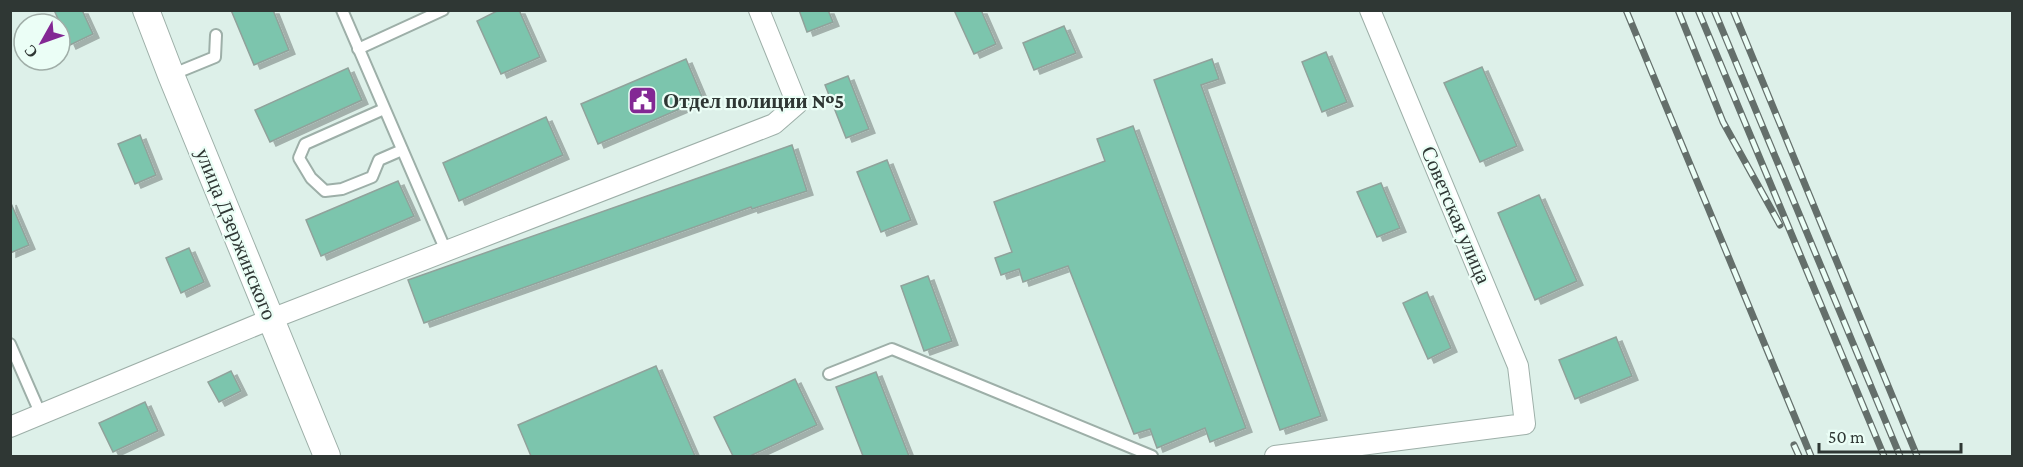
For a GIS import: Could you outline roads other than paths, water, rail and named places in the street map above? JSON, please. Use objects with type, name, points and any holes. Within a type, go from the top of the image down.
[{"type":"street","name":"улица Дзержинского","points":[[146,10],[327,456]]},
{"type":"street","points":[[10,428],[271,319],[774,124],[797,104],[759,10]]},
{"type":"street","name":"Советская улица","points":[[1275,456],[1525,424],[1518,366],[1370,10]]},
{"type":"lane","points":[[342,10],[446,251]]},
{"type":"lane","points":[[358,49],[443,10]]},
{"type":"lane","points":[[171,75],[215,57],[216,35]]},
{"type":"lane","points":[[384,109],[305,144],[299,158],[311,178],[325,191],[342,189],[372,177],[379,160],[402,150]]},
{"type":"lane","points":[[10,344],[40,415]]},
{"type":"lane","points":[[829,374],[892,349],[1152,456]]},
{"type":"railway","points":[[1626,10],[1811,456]]},
{"type":"railway","points":[[1678,10],[1723,122],[1780,225]]},
{"type":"railway","points":[[1698,10],[1884,456]]},
{"type":"railway","points":[[1714,10],[1900,456]]},
{"type":"railway","points":[[1733,10],[1917,456]]},
{"type":"railway","points":[[1794,445],[1799,456]]},
{"type":"place","name":"Отдел полиции №5","points":[[642,101]]}]
